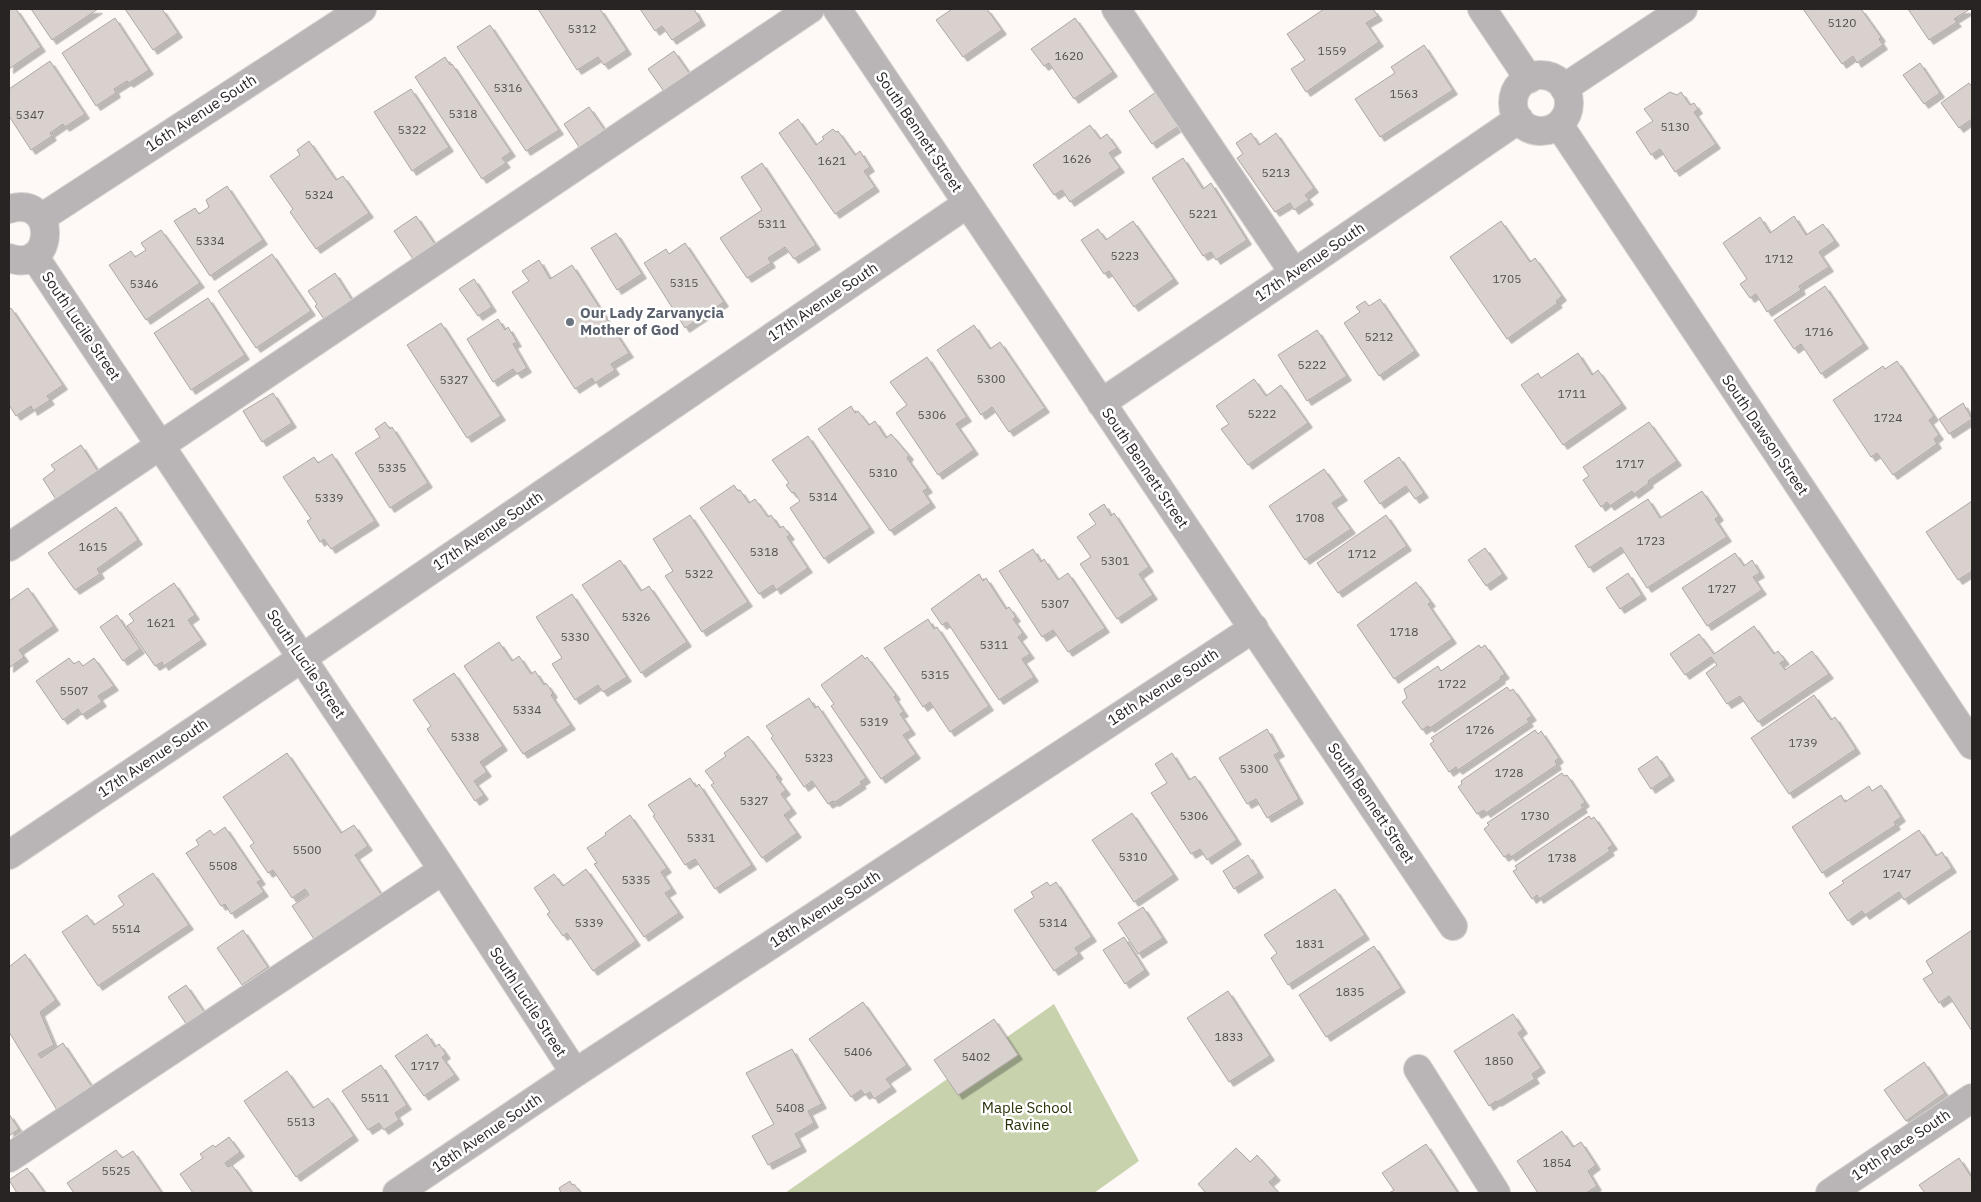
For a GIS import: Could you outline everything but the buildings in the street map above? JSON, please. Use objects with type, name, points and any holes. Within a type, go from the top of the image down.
[{"type":"street","name":"16th Avenue South","points":[[41,218],[362,9]]},
{"type":"street","points":[[9,547],[810,9]]},
{"type":"street","name":"South Bennett Street","points":[[837,9],[966,204],[1254,628],[1453,926]]},
{"type":"street","points":[[1116,9],[1294,273]]},
{"type":"street","points":[[1482,9],[1529,79]]},
{"type":"street","points":[[1564,88],[1683,9]]},
{"type":"street","points":[[1540,76],[1549,77],[1558,80],[1564,88],[1568,96],[1569,106],[1567,115],[1559,125],[1545,131],[1536,130],[1527,128],[1519,119],[1514,106],[1514,97],[1518,89],[1529,79],[1540,76]]},
{"type":"street","name":"17th Avenue South","points":[[1100,403],[1519,119]]},
{"type":"street","name":"South Dawson Street","points":[[1559,125],[1972,745]]},
{"type":"street","name":"17th Avenue South","points":[[9,855],[302,658],[966,204]]},
{"type":"street","points":[[9,209],[18,206],[34,211],[41,218],[45,226],[44,244],[21,257]]},
{"type":"street","name":"South Lucile Street","points":[[21,257],[161,445],[443,870],[575,1073]]},
{"type":"street","name":"18th Avenue South","points":[[397,1193],[575,1073],[1254,628]]},
{"type":"street","points":[[9,1158],[443,870]]},
{"type":"street","points":[[1418,1069],[1496,1193]]},
{"type":"street","name":"19th Place South","points":[[1830,1193],[1972,1098]]},
{"type":"green space","name":"Maple School Ravine","points":[[1054,1004],[1139,1161],[1094,1193],[785,1193]]},
{"type":"place","name":"Our Lady Zarvanycia Mother of God","points":[[570,322]]}]
